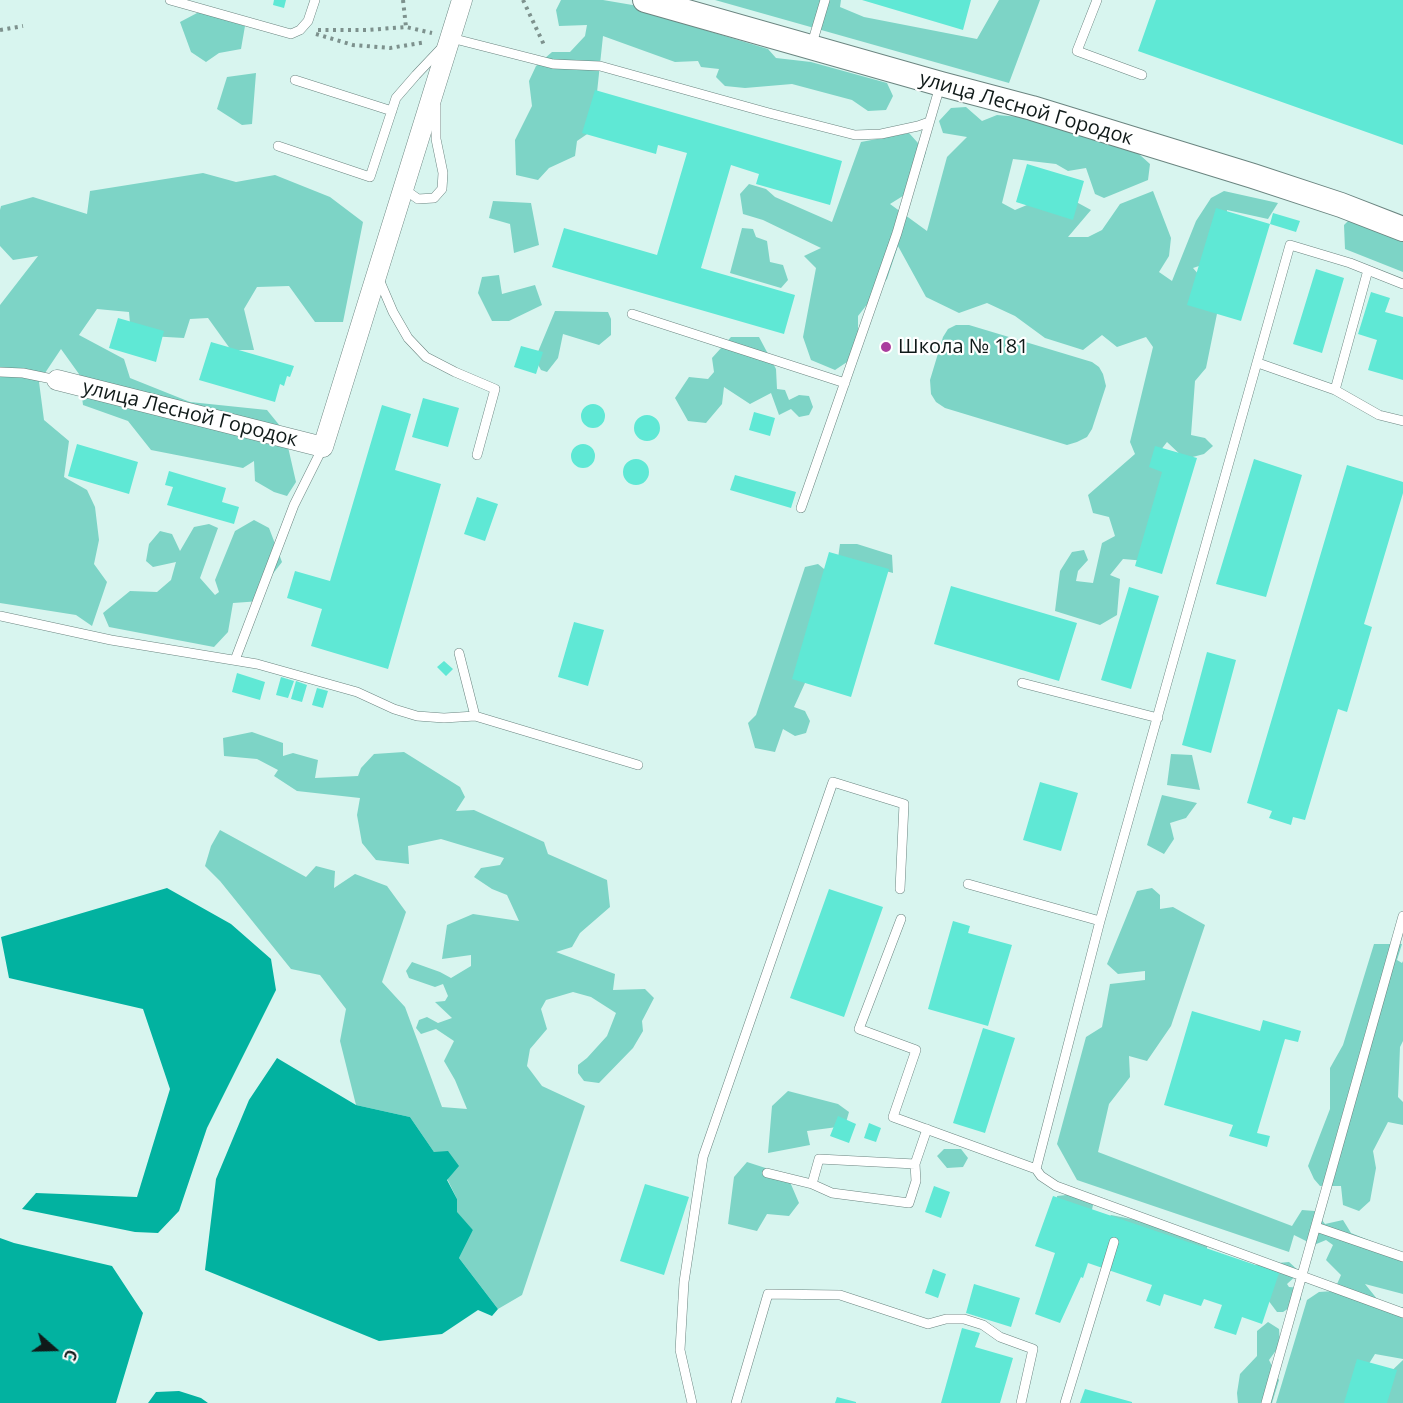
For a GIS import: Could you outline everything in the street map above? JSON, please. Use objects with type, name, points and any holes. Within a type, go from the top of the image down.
[{"type":"street","points":[[323,447],[462,0]]},
{"type":"street","name":"улица Лесной Городок","points":[[645,0],[1032,108],[1252,176],[1403,230]]},
{"type":"street","name":"улица Лесной Городок","points":[[57,380],[323,447]]},
{"type":"lane","points":[[170,0],[291,34],[300,30],[308,21],[315,0]]},
{"type":"lane","points":[[811,47],[825,0]]},
{"type":"lane","points":[[1097,0],[1077,51],[1142,75]]},
{"type":"lane","points":[[278,146],[370,177],[396,98],[451,38],[554,64],[600,66],[855,135],[881,134],[929,122]]},
{"type":"lane","points":[[295,80],[392,111]]},
{"type":"lane","points":[[404,189],[418,199],[434,198],[442,189],[443,173],[436,139],[436,84]]},
{"type":"lane","points":[[801,508],[897,233],[940,84]]},
{"type":"lane","points":[[1036,1170],[1101,921],[1290,245],[1368,270],[1403,284]]},
{"type":"lane","points":[[1335,390],[1368,270]]},
{"type":"lane","points":[[377,275],[393,312],[408,338],[426,357],[495,388],[477,455]]},
{"type":"lane","points":[[632,314],[845,383]]},
{"type":"lane","points":[[1257,363],[1335,390],[1379,415],[1403,421]]},
{"type":"lane","points":[[0,372],[23,373],[57,380]]},
{"type":"lane","points":[[235,660],[294,506],[323,447]]},
{"type":"lane","points":[[0,616],[111,640],[257,664],[357,692],[394,710],[417,716],[444,718],[475,716],[638,765]]},
{"type":"lane","points":[[459,653],[475,716]]},
{"type":"lane","points":[[1022,683],[1158,718]]},
{"type":"lane","points":[[692,1403],[680,1350],[684,1282],[703,1157],[833,782],[904,804],[900,889]]},
{"type":"lane","points":[[968,884],[1101,921]]},
{"type":"lane","points":[[1266,1403],[1403,916]]},
{"type":"lane","points":[[901,919],[859,1029],[916,1050],[893,1117],[1036,1170],[1056,1186],[1403,1313]]},
{"type":"lane","points":[[767,1173],[812,1184],[832,1193],[909,1203],[916,1181],[915,1164],[927,1129]]},
{"type":"lane","points":[[812,1184],[819,1159],[915,1164]]},
{"type":"lane","points":[[1316,1227],[1403,1257]]},
{"type":"lane","points":[[1065,1403],[1114,1242]]},
{"type":"lane","points":[[736,1403],[768,1294],[840,1295],[928,1324],[946,1318],[964,1319],[983,1325],[1000,1336],[1033,1349],[1021,1403]]},
{"type":"path","points":[[403,0],[406,27]]},
{"type":"path","points":[[523,0],[554,64]]},
{"type":"path","points":[[0,30],[23,26]]},
{"type":"path","points":[[300,30],[367,30],[406,27],[451,38]]},
{"type":"path","points":[[300,30],[353,45],[390,48],[451,38]]},
{"type":"shaded area","points":[[561,0],[603,0],[656,9],[695,27],[768,49],[776,58],[811,62],[887,83],[893,96],[886,110],[868,111],[852,100],[792,84],[745,88],[725,86],[716,77],[719,69],[701,67],[698,61],[675,62],[603,36],[593,130],[577,141],[575,156],[549,168],[538,180],[516,175],[515,140],[532,106],[529,81],[536,66],[552,52],[570,52],[585,36],[587,25],[559,26],[556,10]]},
{"type":"shaded area","points":[[715,0],[841,0],[840,7],[864,17],[977,39],[999,0],[1040,0],[1009,83]]},
{"type":"shaded area","points":[[199,12],[245,26],[241,49],[219,53],[206,62],[191,52],[180,22]]},
{"type":"shaded area","points":[[256,73],[252,124],[242,125],[217,109],[227,77]]},
{"type":"shaded area","points":[[966,107],[982,121],[997,115],[1056,120],[1130,146],[1150,164],[1148,180],[1104,198],[1095,194],[1086,168],[1068,171],[1056,164],[1013,159],[1002,203],[1015,210],[1058,192],[1091,210],[1068,237],[1088,237],[1102,230],[1120,204],[1153,191],[1171,238],[1169,256],[1159,272],[1172,281],[1196,221],[1211,198],[1224,191],[1278,203],[1268,219],[1227,210],[1225,244],[1211,262],[1193,268],[1220,299],[1206,368],[1195,381],[1191,435],[1205,438],[1213,446],[1204,454],[1185,459],[1167,442],[1157,455],[1171,465],[1146,561],[1123,559],[1110,575],[1120,579],[1117,615],[1100,625],[1055,611],[1060,571],[1072,552],[1084,550],[1088,560],[1078,571],[1076,581],[1093,583],[1102,543],[1115,536],[1109,517],[1093,513],[1088,495],[1135,454],[1130,442],[1153,347],[1146,337],[1117,347],[1102,335],[1083,350],[1045,338],[1015,316],[987,303],[959,313],[926,297],[898,246],[887,279],[858,316],[858,336],[850,360],[835,370],[811,360],[803,337],[816,268],[804,256],[821,248],[763,220],[743,214],[740,194],[749,184],[766,189],[775,197],[832,222],[861,142],[909,133],[926,152],[914,189],[890,204],[927,231],[947,157],[967,137],[943,133],[939,121],[951,108]]},
{"type":"shaded area","points":[[203,173],[236,182],[275,175],[330,197],[363,222],[343,322],[315,322],[289,286],[257,287],[244,309],[254,350],[231,350],[208,318],[190,319],[184,338],[131,335],[129,312],[97,309],[79,335],[124,359],[130,378],[190,402],[267,410],[280,426],[273,445],[288,447],[296,482],[287,496],[274,492],[255,481],[254,461],[243,468],[151,450],[128,421],[83,405],[79,374],[61,349],[39,382],[44,420],[69,441],[64,477],[87,490],[95,507],[99,540],[94,564],[107,582],[92,626],[76,615],[0,603],[0,305],[38,256],[13,260],[0,246],[1,206],[33,197],[87,214],[90,191]]},
{"type":"shaded area","points":[[493,201],[531,203],[539,245],[514,253],[510,224],[489,218]]},
{"type":"shaded area","points":[[1349,220],[1403,238],[1403,272],[1345,249],[1344,225]]},
{"type":"shaded area","points":[[742,228],[753,229],[756,237],[767,241],[770,262],[783,265],[788,280],[781,288],[730,273]]},
{"type":"shaded area","points":[[499,275],[502,294],[535,285],[542,305],[509,321],[492,321],[478,293],[482,277]]},
{"type":"shaded area","points":[[555,311],[608,312],[611,319],[611,335],[599,345],[563,334],[558,358],[547,372],[541,370],[535,359]]},
{"type":"shaded area","points":[[956,325],[969,325],[1092,362],[1099,367],[1106,386],[1092,429],[1087,437],[1067,445],[945,408],[936,402],[931,394],[930,380],[943,337],[948,329]]},
{"type":"shaded area","points":[[731,337],[759,337],[776,369],[777,389],[785,390],[789,400],[799,395],[809,396],[813,407],[809,415],[799,417],[791,409],[779,415],[771,393],[750,404],[724,387],[722,404],[706,423],[688,421],[675,398],[689,377],[708,379],[714,372],[712,358]]},
{"type":"shaded area","points":[[254,520],[269,528],[282,562],[268,580],[261,601],[233,603],[228,632],[214,647],[109,627],[103,613],[130,591],[157,592],[171,580],[176,562],[153,567],[146,561],[149,544],[160,531],[172,534],[180,551],[194,527],[209,524],[218,528],[200,578],[215,595],[219,592],[215,580],[235,531]]},
{"type":"shaded area","points":[[840,544],[857,544],[892,555],[893,573],[838,558]]},
{"type":"shaded area","points":[[818,564],[835,578],[810,672],[794,707],[805,711],[810,721],[806,733],[795,736],[783,729],[775,752],[755,748],[748,723],[756,715],[805,567]]},
{"type":"shaded area","points":[[252,732],[283,743],[283,756],[293,753],[318,760],[315,778],[358,776],[361,768],[374,754],[404,752],[460,787],[465,797],[456,811],[474,810],[544,842],[548,854],[607,880],[610,907],[580,933],[572,947],[556,952],[615,974],[613,990],[645,989],[654,998],[642,1021],[643,1031],[633,1048],[599,1083],[584,1081],[578,1073],[578,1065],[607,1036],[616,1013],[591,997],[573,992],[546,1000],[541,1009],[547,1029],[530,1049],[527,1066],[542,1086],[585,1106],[522,1295],[498,1309],[459,1258],[473,1230],[457,1213],[457,1199],[434,1152],[410,1117],[356,1105],[340,1041],[346,1009],[320,975],[291,969],[220,881],[205,866],[211,846],[220,830],[306,877],[316,866],[335,871],[334,888],[355,874],[387,886],[406,912],[382,982],[405,1007],[442,1107],[467,1109],[444,1061],[454,1041],[436,1029],[421,1034],[416,1028],[419,1020],[427,1017],[438,1023],[452,1018],[435,1002],[445,1001],[448,996],[443,984],[435,987],[409,978],[406,971],[412,962],[451,978],[471,966],[471,955],[442,959],[447,925],[473,914],[519,921],[507,895],[492,889],[474,877],[481,868],[500,865],[504,858],[441,839],[408,846],[409,864],[376,860],[362,843],[357,815],[360,798],[297,791],[274,776],[278,770],[257,759],[224,756],[223,738]]},
{"type":"shaded area","points":[[1171,754],[1192,755],[1200,790],[1167,785]]},
{"type":"shaded area","points":[[1162,795],[1197,803],[1186,818],[1170,823],[1174,839],[1164,854],[1147,845]]},
{"type":"shaded area","points":[[167,888],[231,924],[271,959],[276,990],[207,1128],[179,1211],[158,1233],[135,1232],[22,1209],[36,1193],[137,1197],[170,1089],[143,1009],[9,978],[1,937]]},
{"type":"shaded area","points":[[1152,888],[1160,895],[1160,909],[1173,907],[1205,925],[1171,1026],[1147,1061],[1129,1056],[1130,1077],[1109,1104],[1098,1152],[1292,1226],[1302,1210],[1315,1211],[1325,1224],[1343,1220],[1351,1233],[1403,1254],[1403,1294],[1365,1284],[1386,1310],[1403,1307],[1403,1359],[1375,1354],[1352,1391],[1357,1403],[1276,1403],[1307,1300],[1319,1292],[1334,1291],[1341,1275],[1326,1260],[1333,1245],[1326,1240],[1314,1245],[1294,1235],[1289,1252],[1077,1180],[1057,1144],[1086,1037],[1102,1027],[1110,984],[1145,980],[1145,971],[1118,974],[1107,964],[1137,891]]},
{"type":"shaded area","points":[[1374,944],[1402,944],[1397,960],[1402,963],[1403,961],[1403,1041],[1400,1047],[1398,1097],[1403,1102],[1403,1125],[1388,1122],[1373,1151],[1376,1168],[1370,1201],[1359,1211],[1343,1205],[1341,1186],[1320,1186],[1308,1166],[1330,1109],[1330,1068],[1343,1045]]},
{"type":"shaded area","points":[[277,1058],[356,1105],[410,1117],[434,1152],[448,1151],[459,1166],[447,1180],[457,1199],[457,1212],[473,1230],[459,1258],[498,1309],[492,1316],[478,1310],[442,1334],[379,1341],[205,1270],[216,1179],[249,1100]]},
{"type":"shaded area","points":[[788,1091],[838,1104],[849,1112],[845,1126],[807,1131],[810,1145],[768,1153],[772,1106]]},
{"type":"shaded area","points":[[944,1149],[961,1149],[968,1158],[963,1167],[947,1168],[937,1156]]},
{"type":"shaded area","points":[[747,1162],[787,1175],[799,1203],[789,1216],[767,1214],[757,1231],[728,1224],[734,1177]]},
{"type":"shaded area","points":[[1085,1193],[1093,1205],[1090,1219],[1058,1212],[1057,1196]]},
{"type":"shaded area","points":[[1111,1215],[1146,1222],[1207,1245],[1207,1252],[1105,1224]]},
{"type":"shaded area","points":[[0,1238],[112,1266],[143,1313],[116,1403],[0,1403]]},
{"type":"shaded area","points":[[1289,1262],[1300,1272],[1287,1284],[1289,1287],[1301,1288],[1301,1300],[1283,1312],[1277,1312],[1268,1300],[1256,1265]]},
{"type":"shaded area","points":[[1268,1322],[1279,1329],[1280,1345],[1269,1360],[1279,1380],[1272,1403],[1238,1403],[1240,1374],[1257,1356],[1257,1331]]},
{"type":"shaded area","points":[[1403,1360],[1403,1403],[1385,1403],[1382,1380]]},
{"type":"shaded area","points":[[179,1391],[201,1398],[208,1403],[148,1403],[156,1392]]},
{"type":"building","points":[[274,0],[286,0],[284,8],[273,5]]},
{"type":"building","points":[[862,0],[971,0],[963,30]]},
{"type":"building","points":[[1156,0],[1403,0],[1403,145],[1138,51]]},
{"type":"building","points":[[595,90],[842,161],[830,205],[756,184],[759,174],[731,165],[701,268],[795,295],[784,334],[552,267],[564,228],[657,255],[687,153],[658,145],[656,154],[582,133]]},
{"type":"building","points":[[1027,164],[1084,181],[1073,220],[1016,202]]},
{"type":"building","points":[[1216,208],[1270,224],[1241,321],[1187,305]]},
{"type":"building","points":[[1273,213],[1300,221],[1296,232],[1270,224]]},
{"type":"building","points":[[1316,269],[1344,278],[1322,353],[1293,344]]},
{"type":"building","points":[[1371,292],[1390,298],[1385,312],[1403,317],[1403,380],[1368,370],[1377,340],[1358,334]]},
{"type":"building","points":[[118,318],[164,331],[156,362],[109,348]]},
{"type":"building","points":[[211,342],[294,366],[284,386],[280,384],[275,402],[199,380]]},
{"type":"building","points":[[521,346],[543,352],[536,374],[514,367]]},
{"type":"building","points":[[423,398],[459,408],[448,447],[412,437]]},
{"type":"building","points":[[593,404],[602,407],[605,416],[602,425],[593,428],[584,425],[581,416],[584,407]]},
{"type":"building","points":[[382,405],[411,414],[395,470],[441,484],[388,669],[311,646],[322,609],[287,598],[295,571],[330,581]]},
{"type":"building","points":[[754,412],[775,418],[770,436],[749,430]]},
{"type":"building","points":[[647,415],[656,419],[660,428],[656,437],[647,441],[638,437],[634,428],[638,419]]},
{"type":"building","points":[[77,444],[138,462],[129,494],[68,476]]},
{"type":"building","points":[[583,444],[592,447],[595,456],[592,465],[583,468],[574,465],[571,456],[574,447]]},
{"type":"building","points":[[1155,446],[1197,458],[1162,574],[1135,566],[1162,472],[1149,467]]},
{"type":"building","points":[[636,459],[645,463],[649,472],[645,481],[636,485],[627,481],[623,472],[627,463]]},
{"type":"building","points":[[1254,459],[1302,475],[1266,597],[1216,584]]},
{"type":"building","points":[[1347,465],[1403,482],[1403,493],[1364,624],[1372,627],[1347,712],[1338,709],[1305,820],[1293,817],[1291,825],[1269,818],[1272,811],[1247,803]]},
{"type":"building","points":[[169,471],[226,488],[222,502],[239,507],[234,524],[167,505],[173,487],[165,485]]},
{"type":"building","points":[[735,475],[796,492],[791,508],[730,490]]},
{"type":"building","points":[[477,497],[498,504],[485,541],[464,534]]},
{"type":"building","points":[[829,552],[889,569],[851,697],[792,679]]},
{"type":"building","points":[[951,586],[1077,623],[1059,681],[934,644]]},
{"type":"building","points":[[1129,587],[1159,596],[1131,689],[1101,680]]},
{"type":"building","points":[[574,622],[604,630],[588,686],[558,677]]},
{"type":"building","points":[[1207,652],[1236,660],[1211,753],[1182,745]]},
{"type":"building","points":[[444,661],[453,669],[446,676],[437,667]]},
{"type":"building","points":[[237,673],[265,682],[260,700],[232,692]]},
{"type":"building","points":[[281,677],[294,681],[288,698],[276,695]]},
{"type":"building","points":[[296,681],[307,685],[302,702],[291,699]]},
{"type":"building","points":[[317,688],[328,691],[323,708],[312,705]]},
{"type":"building","points":[[1040,782],[1078,793],[1061,851],[1023,840]]},
{"type":"building","points":[[829,889],[883,907],[844,1017],[790,998]]},
{"type":"building","points":[[953,921],[970,926],[968,933],[1012,945],[988,1026],[928,1009]]},
{"type":"building","points":[[1192,1011],[1260,1031],[1263,1020],[1301,1031],[1298,1042],[1285,1039],[1257,1133],[1270,1136],[1267,1147],[1229,1136],[1233,1125],[1164,1105]]},
{"type":"building","points":[[983,1028],[1015,1038],[985,1133],[953,1123]]},
{"type":"building","points":[[838,1116],[856,1124],[849,1143],[830,1136]]},
{"type":"building","points":[[869,1123],[881,1128],[876,1142],[864,1138]]},
{"type":"building","points":[[645,1184],[689,1197],[664,1275],[620,1261]]},
{"type":"building","points":[[934,1186],[950,1192],[941,1218],[925,1212]]},
{"type":"building","points":[[1053,1196],[1279,1273],[1262,1324],[1242,1317],[1236,1335],[1214,1328],[1222,1305],[1204,1299],[1201,1306],[1164,1294],[1160,1306],[1146,1301],[1152,1285],[1088,1263],[1083,1278],[1081,1277],[1060,1323],[1035,1314],[1055,1253],[1035,1246]]},
{"type":"building","points":[[933,1269],[946,1274],[938,1298],[925,1293]]},
{"type":"building","points":[[974,1284],[1020,1298],[1011,1327],[966,1313]]},
{"type":"building","points":[[962,1328],[980,1333],[975,1347],[1013,1358],[1000,1403],[941,1403]]},
{"type":"building","points":[[1357,1359],[1397,1370],[1387,1403],[1344,1403]]},
{"type":"building","points":[[1085,1389],[1132,1402],[1132,1403],[1080,1403]]},
{"type":"building","points":[[837,1397],[856,1402],[856,1403],[835,1403]]},
{"type":"place","name":"Школа № 181","points":[[886,347]]}]
